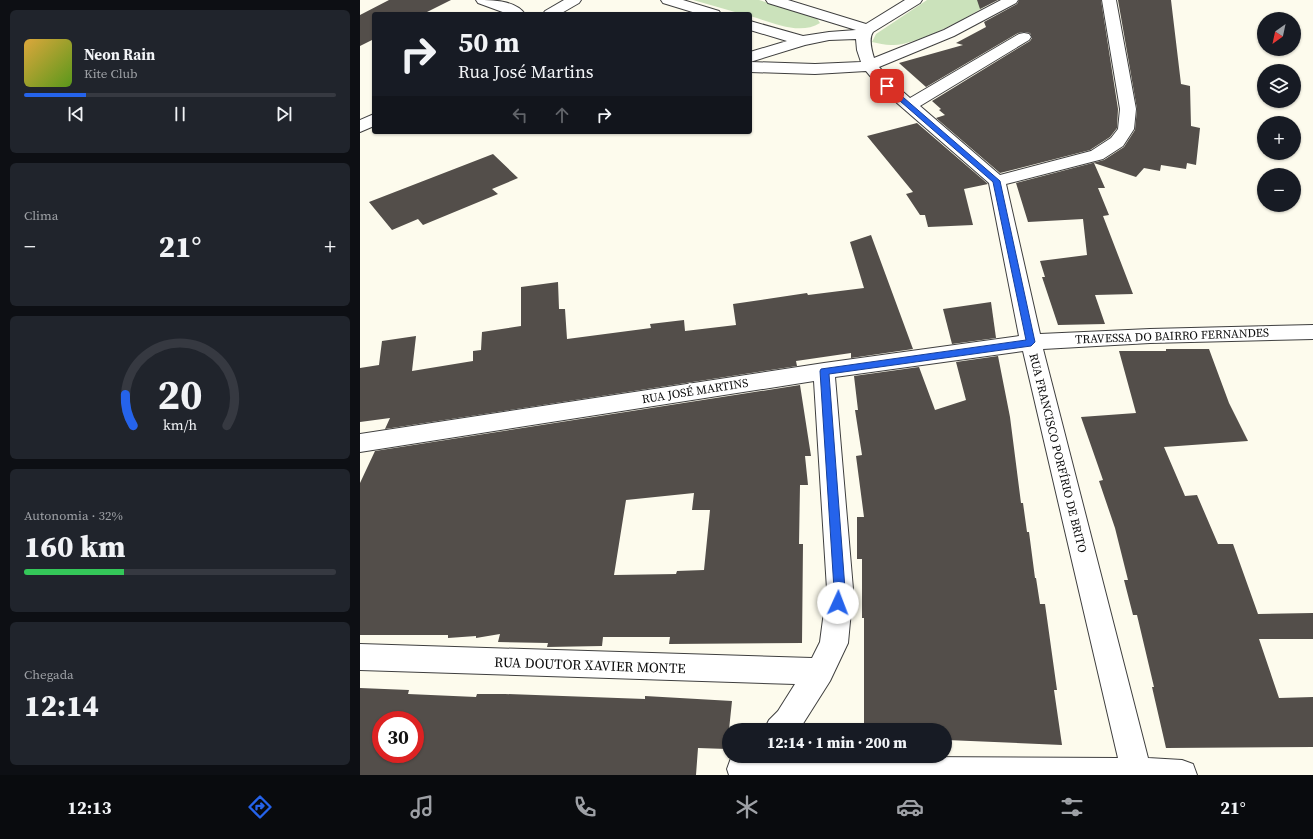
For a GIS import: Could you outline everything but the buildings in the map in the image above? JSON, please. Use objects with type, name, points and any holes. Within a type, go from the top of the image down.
[{"type":"street","points":[[475,0],[503,12]]},
{"type":"street","points":[[484,0],[521,12]]},
{"type":"street","points":[[510,0],[523,12]]},
{"type":"street","points":[[553,12],[574,0]]},
{"type":"street","points":[[668,0],[707,12]]},
{"type":"street","points":[[773,0],[866,31]]},
{"type":"street","points":[[752,56],[802,41],[866,31],[915,0]]},
{"type":"street","points":[[752,67],[815,69],[869,66],[949,33],[1011,0]]},
{"type":"street","points":[[866,31],[863,42],[869,66],[887,86],[996,181],[1097,155],[1117,142],[1126,129],[1128,109],[1109,0]]},
{"type":"street","points":[[752,26],[802,41]]},
{"type":"street","points":[[910,105],[1024,37]]},
{"type":"street","points":[[360,127],[372,120]]},
{"type":"street","name":"RUA FRANCISCO PORFÍRIO DE BRITO","points":[[996,181],[1031,342],[1137,774]]},
{"type":"street","name":"TRAVESSA DO BAIRRO FERNANDES","points":[[1031,342],[1166,335],[1313,332]]},
{"type":"street","name":"RUA JOSÉ MARTINS","points":[[360,443],[824,371],[1031,342]]},
{"type":"street","points":[[786,723],[820,672],[834,643],[840,589],[824,371]]},
{"type":"street","name":"RUA DOUTOR XAVIER MONTE","points":[[360,657],[820,672]]},
{"type":"street","points":[[744,767],[1182,775]]},
{"type":"green space","points":[[693,0],[759,0],[816,17],[820,23],[812,27],[785,27],[752,17],[752,12],[735,12]]},
{"type":"green space","points":[[927,0],[995,0],[959,21],[914,41],[891,45],[872,42],[876,34]]},
{"type":"route","points":[[838,603],[840,589],[824,371],[1031,342],[996,181],[887,86]]}]
